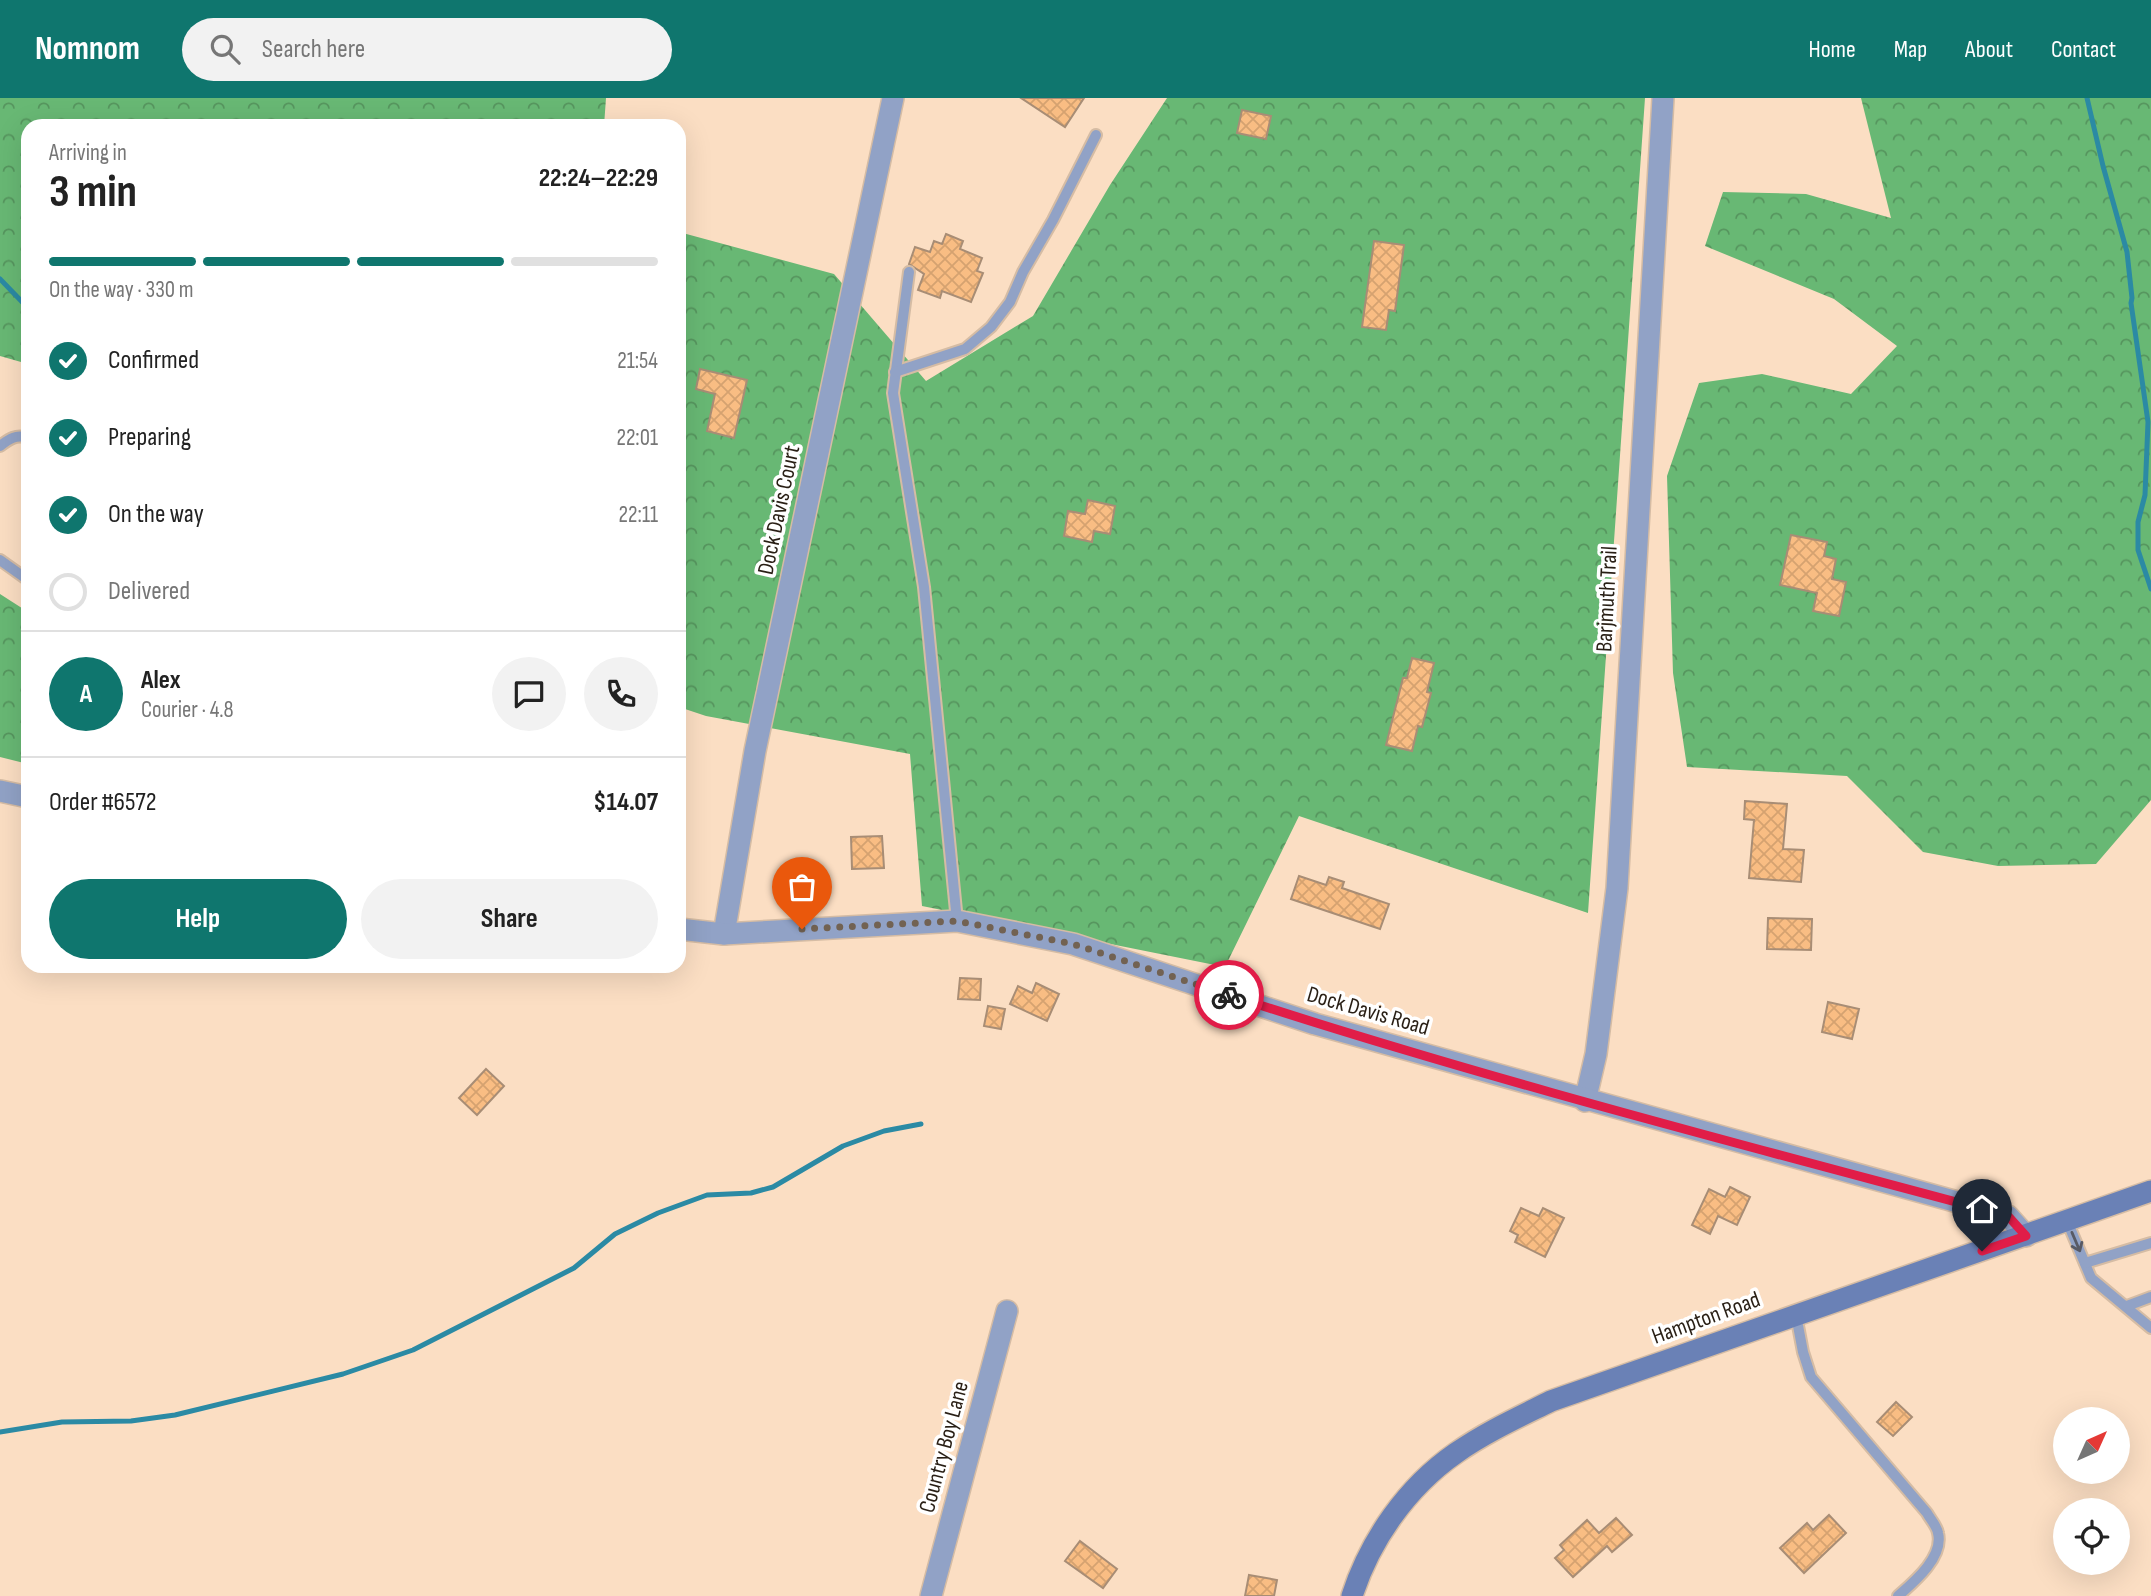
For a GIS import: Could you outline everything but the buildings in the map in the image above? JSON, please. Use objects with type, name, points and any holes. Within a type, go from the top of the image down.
[{"type":"main road","name":"Hampton Road","points":[[1352,1596],[1385,1525],[1420,1484],[1454,1454],[1495,1429],[1551,1401],[2151,1191]]},
{"type":"street","name":"Dock Davis Court","points":[[724,934],[755,751],[893,98]]},
{"type":"street","name":"Barjmuth Trail","points":[[1585,1101],[1596,1054],[1617,888],[1663,98]]},
{"type":"street","points":[[0,791],[21,796]]},
{"type":"street","name":"Dock Davis Road","points":[[686,930],[724,934],[957,921],[1073,944],[1315,1024],[1585,1101],[2008,1216],[2026,1236]]},
{"type":"street","name":"Country Boy Lane","points":[[931,1596],[1007,1311]]},
{"type":"lane","points":[[895,372],[965,349],[991,327],[1010,302],[1023,272],[1096,135]]},
{"type":"lane","points":[[909,272],[893,393],[924,587],[957,921]]},
{"type":"lane","points":[[0,446],[10,438],[21,436]]},
{"type":"lane","points":[[0,560],[21,575]]},
{"type":"lane","points":[[2067,1221],[2091,1279],[2151,1328]]},
{"type":"lane","points":[[2085,1264],[2151,1243]]},
{"type":"lane","points":[[2127,1306],[2151,1297]]},
{"type":"lane","points":[[1796,1315],[1802,1352],[1811,1377],[1927,1513],[1939,1533],[1937,1552],[1916,1580],[1898,1596]]},
{"type":"green space","points":[[0,98],[606,98],[604,119],[21,119],[21,362],[0,356]]},
{"type":"green space","points":[[1167,98],[1645,98],[1588,913],[1299,816],[1225,967],[922,906],[910,754],[706,716],[686,709],[686,234],[834,274],[926,381],[1033,316],[1110,185]]},
{"type":"green space","points":[[1861,98],[2151,98],[2151,800],[2096,864],[1998,866],[1923,852],[1847,776],[1687,767],[1673,673],[1667,476],[1699,383],[1762,374],[1851,394],[1897,346],[1834,299],[1705,246],[1723,192],[1806,194],[1891,218]]},
{"type":"green space","points":[[0,594],[21,608],[21,762],[0,757]]},
{"type":"waterway","points":[[2087,98],[2127,252],[2131,303],[2148,422],[2145,495],[2138,522],[2138,550],[2151,589]]},
{"type":"waterway","points":[[0,279],[21,301]]},
{"type":"waterway","points":[[0,1432],[62,1422],[131,1421],[175,1415],[343,1374],[413,1350],[574,1268],[615,1234],[658,1213],[707,1195],[751,1193],[773,1187],[843,1146],[884,1131],[921,1124]]},
{"type":"way so far","points":[[802,929],[957,921],[1073,944],[1229,995]]},
{"type":"route","points":[[1229,995],[1315,1024],[1585,1101],[2008,1216],[2026,1236],[1982,1251]]}]
